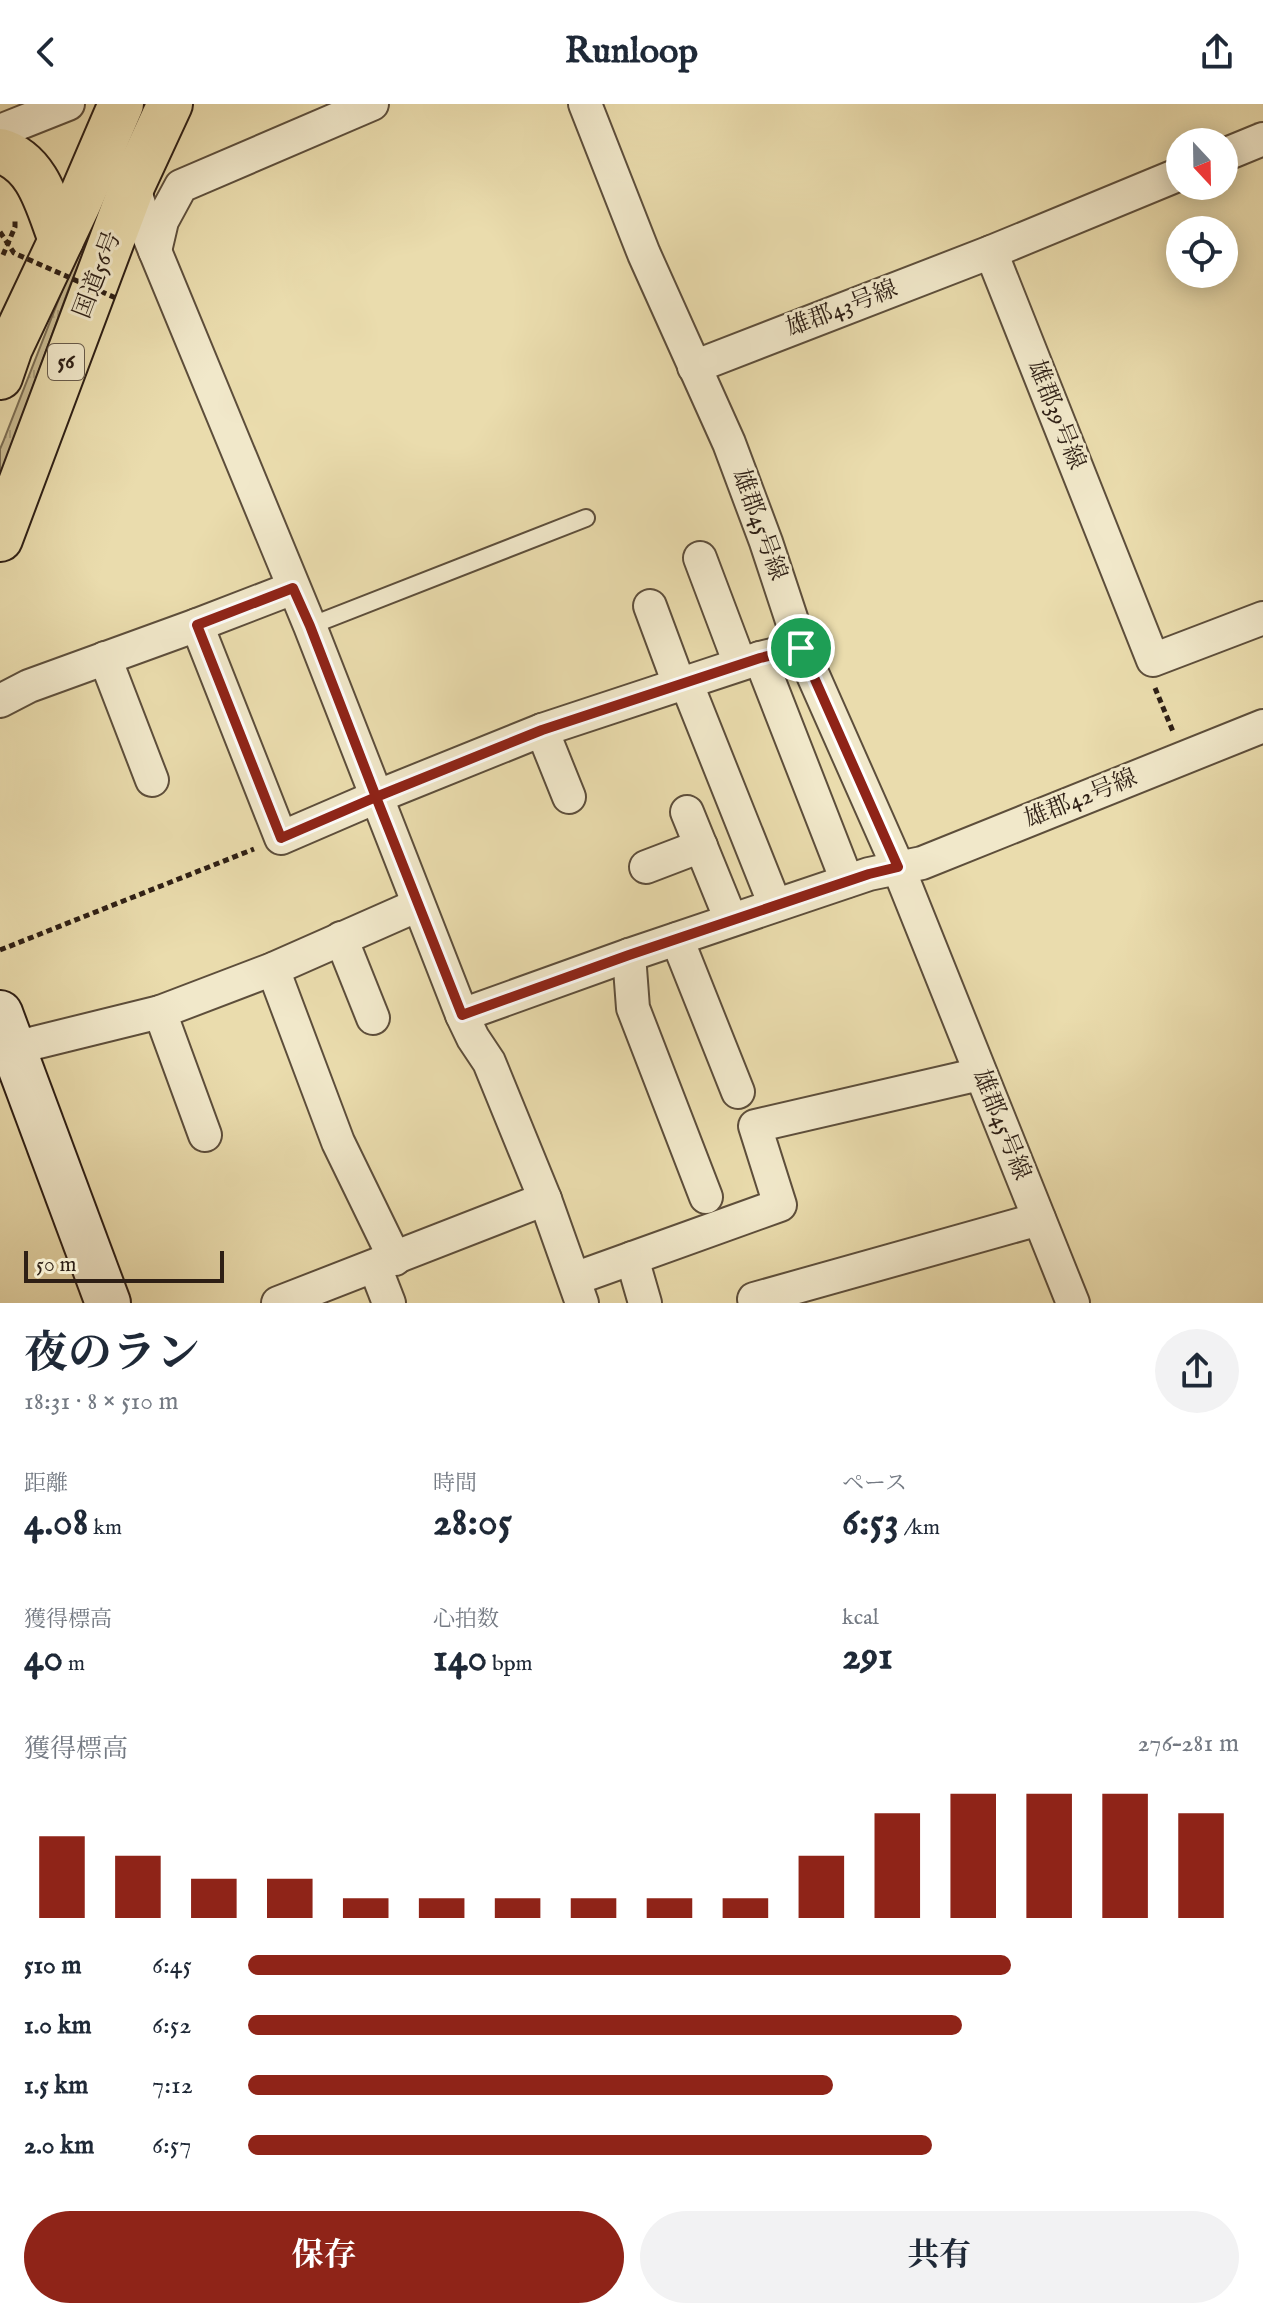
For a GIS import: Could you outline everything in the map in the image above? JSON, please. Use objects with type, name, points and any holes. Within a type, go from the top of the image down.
[{"type":"highway","name":"国道56号","points":[[0,377],[10,348],[121,104]]},
{"type":"highway","name":"国道56号","points":[[0,539],[108,251],[137,200],[170,104]]},
{"type":"highway","points":[[0,151],[21,161],[32,171],[61,240]]},
{"type":"main road","points":[[7,1030],[108,1303]]},
{"type":"street","points":[[0,131],[68,104]]},
{"type":"street","points":[[155,251],[162,221],[181,186],[372,104]]},
{"type":"street","name":"雄郡45号線","points":[[585,104],[644,254],[729,443],[801,648],[898,867],[1073,1303]]},
{"type":"street","points":[[1238,149],[1263,139]]},
{"type":"street","points":[[991,252],[1166,180]]},
{"type":"street","points":[[175,196],[137,200],[155,251],[310,626],[462,1015],[489,1062],[545,1199],[578,1291],[632,1258],[780,1205],[755,1126],[980,1074]]},
{"type":"street","name":"雄郡43号線","points":[[694,367],[991,252]]},
{"type":"street","name":"雄郡39号線","points":[[991,252],[1153,660]]},
{"type":"street","points":[[700,558],[750,661],[847,881]]},
{"type":"street","points":[[0,701],[29,686],[293,588]]},
{"type":"street","points":[[650,606],[775,905]]},
{"type":"street","points":[[1153,660],[1263,618]]},
{"type":"street","points":[[197,625],[281,838],[542,730],[750,661],[801,648]]},
{"type":"street","points":[[105,658],[152,780]]},
{"type":"street","name":"雄郡42号線","points":[[462,1015],[847,881],[922,863],[1263,726]]},
{"type":"street","points":[[542,730],[569,797]]},
{"type":"street","points":[[687,812],[731,920]]},
{"type":"street","points":[[646,867],[701,846]]},
{"type":"street","points":[[7,1030],[160,1012],[273,969],[418,905]]},
{"type":"street","points":[[341,938],[373,1018]]},
{"type":"street","points":[[677,939],[738,1092]]},
{"type":"street","points":[[629,955],[633,1008],[706,1197]]},
{"type":"street","points":[[273,969],[385,1263],[389,1303]]},
{"type":"street","points":[[160,1012],[205,1135]]},
{"type":"street","points":[[278,1303],[338,1292],[385,1263],[545,1199]]},
{"type":"street","points":[[754,1299],[1039,1219]]},
{"type":"street","points":[[632,1258],[645,1303]]},
{"type":"lane","points":[[310,626],[586,518]]},
{"type":"path","points":[[3,255],[15,227],[14,215]]},
{"type":"path","points":[[0,232],[14,253],[118,299]]},
{"type":"path","points":[[1153,660],[1151,677],[1184,758]]},
{"type":"path","points":[[0,950],[281,838]]},
{"type":"green space","points":[[120,155],[122,157],[69,288],[0,477],[0,449]]},
{"type":"route","points":[[801,648],[760,658],[542,730],[376,797],[293,588],[197,625],[281,838],[376,797],[462,1015],[629,955],[898,867],[801,648]]}]
